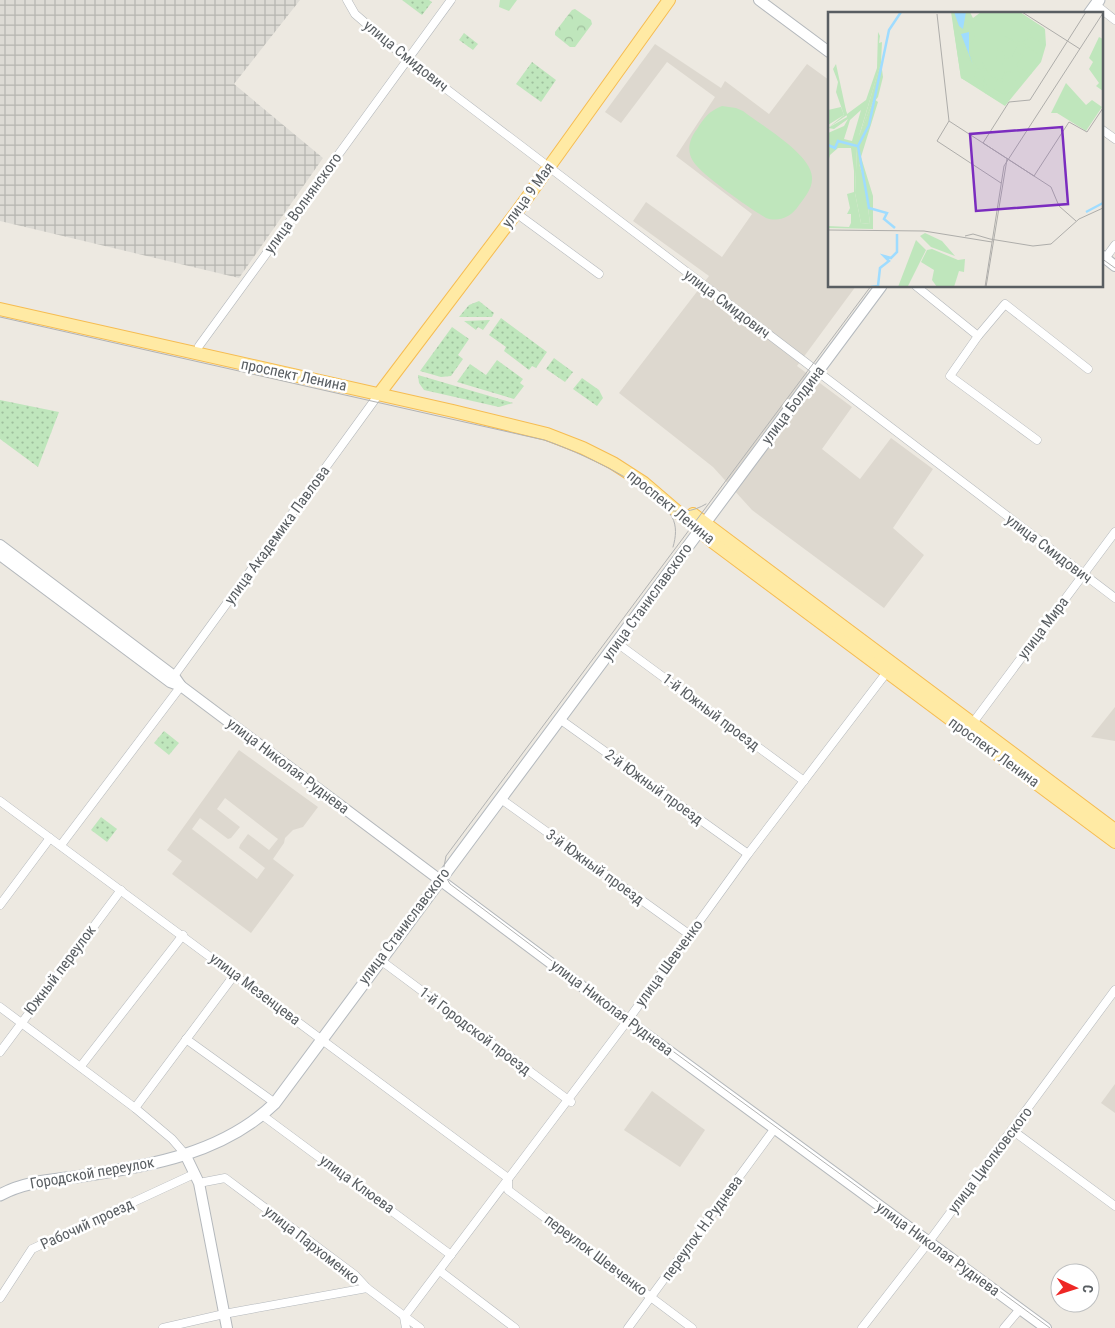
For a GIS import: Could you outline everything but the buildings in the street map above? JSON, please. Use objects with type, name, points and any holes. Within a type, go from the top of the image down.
[{"type":"main road","name":"улица 9 Мая","points":[[382,391],[516,213],[669,0]]},
{"type":"main road","name":"улица Болдина","points":[[702,526],[880,288]]},
{"type":"main road","name":"проспект Ленина","points":[[0,301],[199,346],[382,391],[547,434],[584,448],[613,463],[644,483],[702,526],[969,728],[1115,842]]},
{"type":"main road","name":"проспект Ленина","points":[[0,309],[382,391],[412,394],[504,415],[552,428],[615,456],[702,526],[714,543],[887,672],[1115,830]]},
{"type":"main road","name":"улица Станиславского","points":[[185,1154],[241,1131],[275,1103],[379,959],[618,643],[702,526]]},
{"type":"main road","name":"Городской переулок","points":[[0,1194],[33,1183],[120,1170],[185,1154]]},
{"type":"street","name":"улица Смидович","points":[[347,0],[355,14],[407,60],[1115,598]]},
{"type":"street","name":"улица Волнянского","points":[[199,346],[451,0]]},
{"type":"street","points":[[759,0],[828,51]]},
{"type":"street","points":[[1095,6],[1115,20]]},
{"type":"street","points":[[1102,130],[1115,139]]},
{"type":"street","points":[[516,213],[599,274]]},
{"type":"street","points":[[1115,245],[1103,258],[1115,266]]},
{"type":"street","points":[[918,288],[978,336]]},
{"type":"street","points":[[1037,440],[950,376],[978,336],[1005,304],[1088,369]]},
{"type":"street","name":"улица Академика Павлова","points":[[174,676],[382,391]]},
{"type":"street","name":"улица Мира","points":[[969,728],[1115,532]]},
{"type":"street","name":"улица Николая Руднева","points":[[0,545],[174,676],[181,686]]},
{"type":"street","name":"улица Николая Руднева","points":[[0,555],[170,682],[181,686],[628,1020],[1046,1328]]},
{"type":"street","name":"1-й Южный проезд","points":[[618,643],[804,781]]},
{"type":"street","name":"улица Шевченко","points":[[404,1317],[440,1272],[508,1178],[570,1101],[748,854],[887,672]]},
{"type":"street","points":[[61,845],[181,686]]},
{"type":"street","name":"2-й Южный проезд","points":[[560,720],[748,854]]},
{"type":"street","name":"3-й Южный проезд","points":[[501,799],[690,935]]},
{"type":"street","name":"улица Мезенцева","points":[[0,801],[508,1178]]},
{"type":"street","points":[[0,905],[50,838]]},
{"type":"street","name":"Южный переулок","points":[[0,1052],[121,890]]},
{"type":"street","points":[[80,1066],[183,935]]},
{"type":"street","name":"1-й Городской проезд","points":[[379,959],[570,1101]]},
{"type":"street","points":[[135,1108],[235,974]]},
{"type":"street","name":"улица Циолковского","points":[[862,1328],[929,1242],[1115,990]]},
{"type":"street","points":[[0,1007],[135,1108],[172,1139],[185,1154],[196,1178],[227,1328]]},
{"type":"street","points":[[186,1039],[275,1103]]},
{"type":"street","name":"улица Клюева","points":[[262,1115],[451,1255]]},
{"type":"street","name":"переулок Н.Руднева","points":[[628,1328],[775,1128]]},
{"type":"street","points":[[1012,1130],[1115,1206]]},
{"type":"street","name":"улица Пархоменко","points":[[196,1178],[225,1178],[355,1275],[367,1288],[420,1328]]},
{"type":"street","name":"Рабочий проезд","points":[[0,1298],[32,1249],[196,1178]]},
{"type":"street","name":"переулок Шевченко","points":[[508,1178],[508,1190],[692,1328]]},
{"type":"street","points":[[440,1272],[515,1328]]},
{"type":"street","points":[[162,1328],[224,1314],[367,1288]]},
{"type":"street","points":[[1004,1328],[1020,1308]]},
{"type":"street","points":[[404,1317],[406,1328]]},
{"type":"shaded area","points":[[0,0],[300,0],[234,84],[323,158],[239,278],[0,221]]},
{"type":"shaded area","points":[[655,44],[721,88],[725,81],[769,114],[807,64],[828,79],[828,288],[855,288],[797,366],[852,407],[822,449],[860,479],[891,438],[933,469],[893,528],[924,555],[884,608],[752,510],[713,467],[619,393],[709,276],[633,221],[646,202],[722,257],[752,214],[676,156],[715,97],[667,62],[621,123],[605,112]]},
{"type":"shaded area","points":[[1115,707],[1115,741],[1091,737]]},
{"type":"shaded area","points":[[239,750],[318,807],[303,827],[293,830],[285,838],[284,843],[273,859],[294,875],[251,933],[172,874],[182,861],[167,850]],"holes":[[[225,798],[278,839],[269,850],[248,834],[240,845],[239,848],[265,868],[257,879],[192,829],[200,818],[228,839],[231,838],[240,827],[217,809]]]},
{"type":"shaded area","points":[[1115,1084],[1115,1113],[1101,1103]]},
{"type":"shaded area","points":[[652,1091],[705,1130],[680,1167],[624,1130]]},
{"type":"green space","points":[[402,0],[429,0],[432,2],[422,15]]},
{"type":"green space","points":[[500,0],[517,0],[509,11],[499,7]]},
{"type":"green space","points":[[575,9],[591,20],[592,24],[575,47],[570,47],[555,35],[555,32],[572,10]]},
{"type":"green space","points":[[464,33],[478,44],[473,50],[459,40]]},
{"type":"green space","points":[[532,62],[556,80],[541,102],[516,84]]},
{"type":"green space","points":[[722,106],[743,111],[784,141],[803,159],[809,168],[812,181],[809,190],[797,208],[787,217],[775,220],[766,218],[716,183],[693,161],[689,148],[692,136],[707,115]]},
{"type":"green space","points":[[479,301],[494,313],[492,317],[459,317],[469,305]]},
{"type":"green space","points":[[501,318],[547,352],[536,368],[532,366],[529,370],[504,351],[506,347],[489,335]]},
{"type":"green space","points":[[490,320],[483,330],[478,327],[476,330],[464,321]]},
{"type":"green space","points":[[452,327],[469,339],[458,355],[463,359],[451,376],[441,377],[420,371]]},
{"type":"green space","points":[[554,358],[573,372],[565,382],[546,369]]},
{"type":"green space","points":[[497,360],[523,379],[520,383],[524,386],[514,399],[457,382],[470,364],[486,375]]},
{"type":"green space","points":[[418,375],[513,403],[499,407],[424,390],[419,383]]},
{"type":"green space","points":[[582,378],[599,390],[603,398],[597,406],[573,389]]},
{"type":"green space","points":[[0,400],[59,412],[38,467],[0,439]]},
{"type":"green space","points":[[164,731],[179,743],[169,755],[154,743]]},
{"type":"green space","points":[[101,817],[117,829],[107,842],[91,830]]},
{"type":"tram line","points":[[1102,259],[1115,268]]},
{"type":"tram line","points":[[870,288],[446,856],[443,872],[450,884],[629,1019],[1050,1328]]},
{"type":"tram line","points":[[0,317],[544,440],[595,461],[649,493],[663,505],[674,520],[676,532],[673,547]]},
{"type":"tram line","points":[[663,508],[685,511],[696,509],[706,504]]}]
